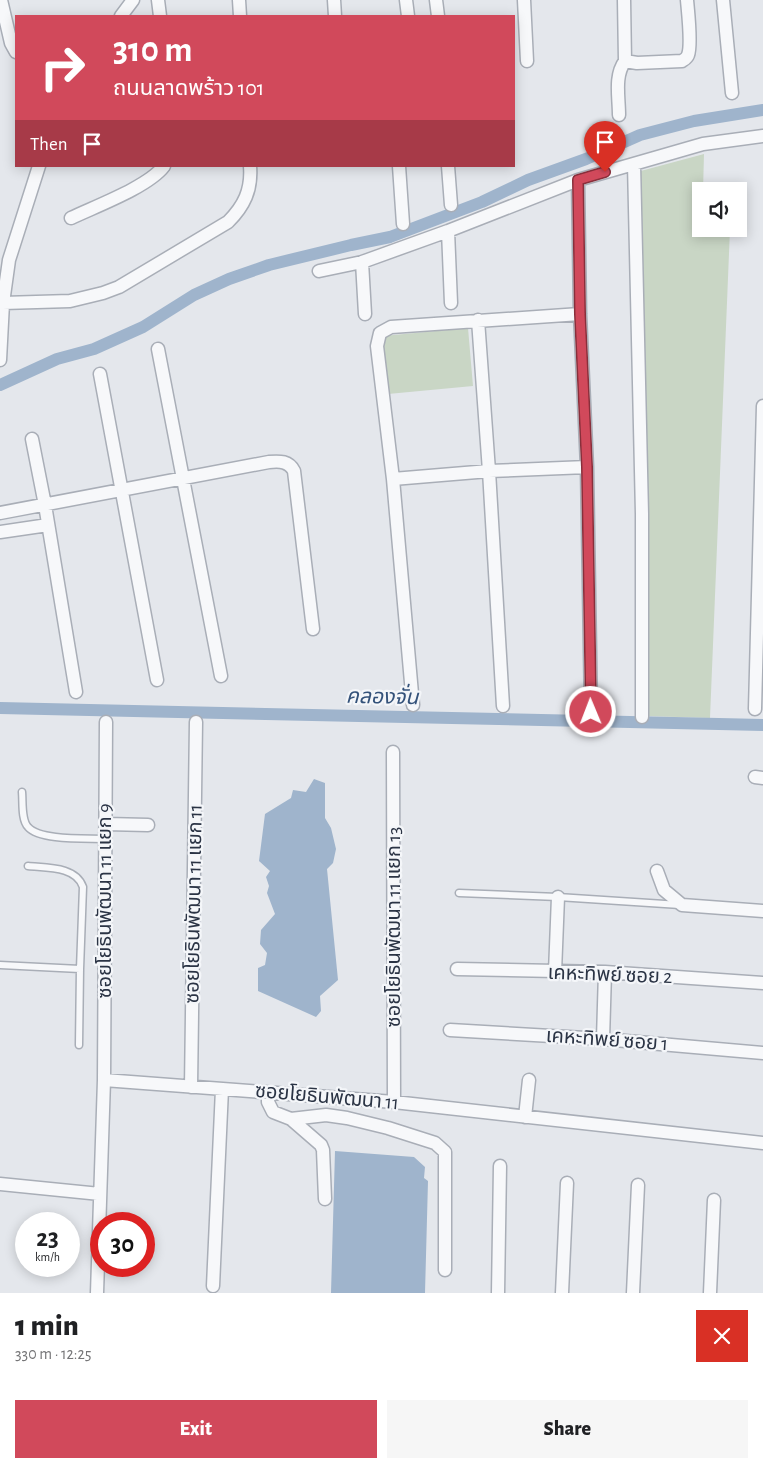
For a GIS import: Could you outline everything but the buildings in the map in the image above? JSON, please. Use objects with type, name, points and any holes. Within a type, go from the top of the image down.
[{"type":"street","points":[[1,0],[11,43],[15,50]]},
{"type":"street","points":[[122,15],[133,0]]},
{"type":"street","points":[[158,0],[160,15]]},
{"type":"street","points":[[239,0],[240,15]]},
{"type":"street","points":[[334,0],[335,15]]},
{"type":"street","points":[[406,0],[408,15]]},
{"type":"street","points":[[436,0],[438,15]]},
{"type":"street","points":[[524,0],[527,61]]},
{"type":"street","points":[[619,115],[618,79],[620,68],[625,61],[624,0]]},
{"type":"street","points":[[625,61],[637,63],[682,61],[685,59],[688,56],[689,47],[687,0]]},
{"type":"street","points":[[723,0],[732,92]]},
{"type":"street","points":[[320,271],[362,262],[448,231],[578,180],[703,144],[763,136]]},
{"type":"street","points":[[634,164],[642,514],[642,717]]},
{"type":"street","points":[[0,360],[5,256],[39,167]]},
{"type":"street","points":[[71,218],[147,182],[159,173],[163,167]]},
{"type":"street","points":[[3,303],[70,301],[86,298],[119,287],[228,222],[239,211],[247,196],[251,178],[250,167]]},
{"type":"street","points":[[398,167],[403,224]]},
{"type":"street","points":[[448,167],[451,204]]},
{"type":"street","points":[[578,180],[580,314],[587,467],[591,712]]},
{"type":"street","points":[[448,231],[451,303]]},
{"type":"street","points":[[362,262],[365,314]]},
{"type":"street","points":[[413,705],[393,479],[377,346],[380,333],[391,327],[580,314]]},
{"type":"street","points":[[478,320],[503,706]]},
{"type":"street","points":[[158,350],[221,676]]},
{"type":"street","points":[[100,374],[157,680]]},
{"type":"street","points":[[755,709],[761,589],[763,406]]},
{"type":"street","points":[[32,439],[76,692]]},
{"type":"street","points":[[0,513],[269,462],[286,463],[292,466],[294,471],[313,629]]},
{"type":"street","points":[[393,479],[489,471],[587,467]]},
{"type":"street","points":[[0,532],[48,525]]},
{"type":"street","name":"ซอยโยธินพัฒนา 11 แยก 9","points":[[104,1080],[106,722]]},
{"type":"street","name":"ซอยโยธินพัฒนา 11 แยก 11","points":[[191,1087],[196,722]]},
{"type":"street","name":"ซอยโยธินพัฒนา 11 แยก 13","points":[[394,752],[394,1102]]},
{"type":"street","points":[[106,824],[148,825]]},
{"type":"street","points":[[657,870],[664,890],[682,905],[763,911]]},
{"type":"street","points":[[555,972],[558,897]]},
{"type":"street","name":"เคหะทิพย์ ซอย 2","points":[[457,969],[605,972],[763,983]]},
{"type":"street","points":[[603,1039],[605,972]]},
{"type":"street","name":"เคหะทิพย์ ซอย 1","points":[[450,1030],[603,1039],[763,1053]]},
{"type":"street","points":[[98,1293],[104,1080]]},
{"type":"street","name":"ซอยโยธินพัฒนา 11","points":[[104,1080],[394,1102],[763,1143]]},
{"type":"street","points":[[525,1117],[529,1080]]},
{"type":"street","points":[[212,1286],[222,1089]]},
{"type":"street","points":[[268,1093],[268,1102],[274,1112],[291,1119],[321,1145],[323,1150],[324,1199]]},
{"type":"street","points":[[291,1119],[326,1115],[347,1118],[388,1128],[435,1143],[445,1152],[445,1270]]},
{"type":"street","points":[[498,1293],[500,1166]]},
{"type":"street","points":[[562,1293],[567,1183]]},
{"type":"street","points":[[0,1184],[100,1194]]},
{"type":"street","points":[[633,1293],[638,1185]]},
{"type":"street","points":[[710,1293],[714,1200]]},
{"type":"lane","points":[[22,792],[25,822],[35,832],[47,836],[106,839]]},
{"type":"lane","points":[[28,866],[74,873],[81,879],[83,887],[79,1045]]},
{"type":"lane","points":[[459,893],[682,905]]},
{"type":"lane","points":[[0,965],[80,969]]},
{"type":"green space","points":[[704,154],[703,182],[692,182],[692,237],[730,237],[710,718],[645,716],[637,172]]},
{"type":"green space","points":[[468,328],[473,386],[388,394],[383,336]]},
{"type":"water","points":[[314,779],[325,783],[325,818],[331,828],[336,849],[333,863],[327,869],[338,980],[320,996],[321,1011],[316,1017],[258,991],[258,968],[265,965],[267,953],[260,944],[261,930],[275,914],[267,893],[269,886],[266,877],[270,871],[259,861],[265,814],[291,798],[293,790],[306,792]]},
{"type":"water","points":[[335,1151],[414,1157],[425,1167],[424,1178],[428,1181],[425,1293],[331,1293]]},
{"type":"waterway","points":[[0,385],[57,359],[94,349],[143,327],[194,295],[229,279],[269,265],[390,237],[482,202],[528,180],[586,159],[640,135],[694,121],[763,110]]},
{"type":"waterway","name":"คลองจั่น","points":[[0,708],[763,725]]},
{"type":"route","points":[[591,712],[587,467],[580,314],[578,180],[605,172]]}]
